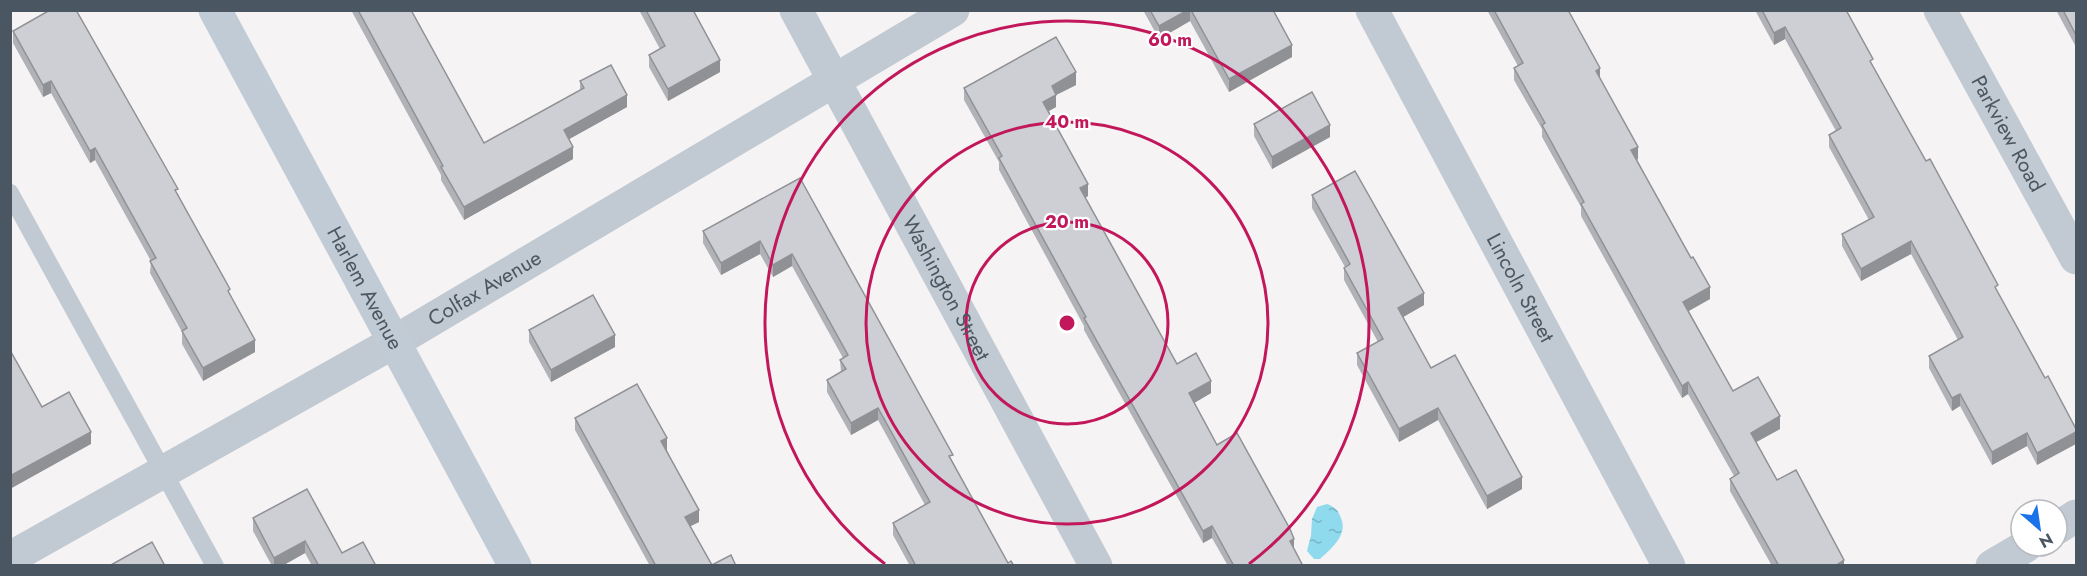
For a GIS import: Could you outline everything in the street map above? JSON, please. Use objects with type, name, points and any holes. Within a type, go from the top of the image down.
[{"type":"main road","name":"Harlem Avenue","points":[[215,10],[515,566]]},
{"type":"street","name":"Washington Street","points":[[796,10],[1096,566]]},
{"type":"street","name":"Colfax Avenue","points":[[10,558],[394,342],[953,10]]},
{"type":"street","name":"Lincoln Street","points":[[1372,10],[1669,566]]},
{"type":"street","name":"Parkview Road","points":[[1940,10],[2076,258]]},
{"type":"street","points":[[1992,566],[2009,556]]},
{"type":"lane","points":[[10,193],[215,566]]},
{"type":"water","points":[[1327,504],[1339,513],[1343,524],[1341,536],[1320,559],[1314,559],[1307,551],[1312,519],[1317,507]]},
{"type":"building","points":[[50,10],[76,10],[178,189],[175,190],[230,289],[228,291],[255,340],[203,368],[182,331],[187,328],[150,261],[156,258],[95,148],[90,151],[51,81],[43,85],[13,31]]},
{"type":"building","points":[[358,10],[411,10],[484,143],[584,88],[580,81],[611,65],[627,95],[564,130],[573,147],[464,207]]},
{"type":"building","points":[[646,10],[693,10],[720,60],[668,89],[649,55],[665,46]]},
{"type":"building","points":[[1150,10],[1188,10],[1159,26]]},
{"type":"building","points":[[1191,10],[1273,10],[1292,45],[1229,79]]},
{"type":"building","points":[[1494,10],[1568,10],[1600,68],[1596,71],[1638,147],[1631,150],[1691,258],[1693,257],[1710,287],[1683,302],[1733,391],[1758,377],[1780,416],[1751,433],[1777,480],[1796,470],[1844,560],[1835,566],[1779,566],[1730,479],[1739,473],[1688,382],[1682,386],[1581,204],[1584,202],[1542,125],[1545,123],[1514,68],[1523,63]]},
{"type":"building","points":[[1762,10],[1846,10],[1873,59],[1870,61],[1926,161],[1930,159],[1998,285],[1995,287],[2045,378],[2048,376],[2076,432],[2037,453],[2027,433],[1992,452],[1960,394],[1952,398],[1929,356],[1963,337],[1911,241],[1861,269],[1842,234],[1874,217],[1829,135],[1841,128],[1785,27],[1774,33]]},
{"type":"building","points":[[2063,10],[2076,10],[2076,35]]},
{"type":"building","points":[[1056,37],[1076,72],[1052,86],[1056,95],[1043,102],[1088,184],[1080,188],[1177,364],[1196,353],[1211,381],[1189,393],[1217,445],[1237,433],[1290,529],[1294,539],[1290,541],[1303,566],[1234,566],[1212,526],[1203,531],[1084,318],[1086,317],[999,158],[1002,156],[964,88]]},
{"type":"building","points":[[1312,92],[1330,125],[1272,157],[1254,124]]},
{"type":"building","points":[[1355,171],[1424,293],[1398,308],[1431,368],[1455,355],[1522,477],[1487,496],[1438,408],[1399,429],[1357,353],[1383,339],[1344,268],[1350,264],[1312,195]]},
{"type":"building","points":[[800,178],[953,455],[949,456],[1008,563],[1011,561],[1014,566],[916,566],[893,523],[930,502],[878,408],[851,423],[827,380],[846,369],[840,360],[848,355],[792,254],[773,265],[760,241],[721,263],[703,231]]},
{"type":"building","points":[[593,295],[615,335],[551,370],[529,330]]},
{"type":"building","points":[[10,352],[42,407],[69,392],[91,432],[10,476]]},
{"type":"building","points":[[637,384],[667,438],[661,441],[699,510],[685,517],[712,565],[731,555],[736,566],[656,566],[575,418]]},
{"type":"building","points":[[307,489],[342,553],[363,542],[376,566],[319,566],[305,541],[274,558],[253,518]]},
{"type":"building","points":[[152,542],[165,566],[109,566]]}]
